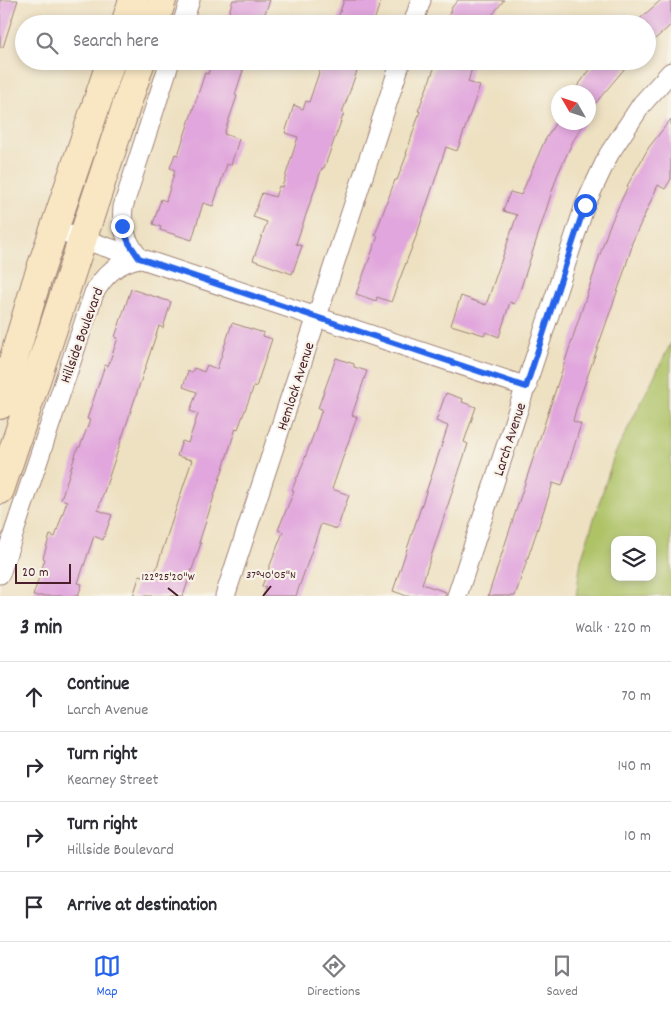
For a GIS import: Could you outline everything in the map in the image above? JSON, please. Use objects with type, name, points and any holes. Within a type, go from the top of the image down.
[{"type":"main road","points":[[128,15],[133,0]]},
{"type":"main road","points":[[157,15],[162,0]]},
{"type":"main road","points":[[0,405],[26,314],[108,70]]},
{"type":"main road","name":"Hillside Boulevard","points":[[0,490],[138,70]]},
{"type":"street","points":[[185,15],[190,0]]},
{"type":"street","points":[[417,15],[421,0]]},
{"type":"street","points":[[139,258],[125,235],[122,226],[122,206],[167,70]]},
{"type":"street","name":"Hemlock Avenue","points":[[225,596],[398,70]]},
{"type":"street","name":"Larch Avenue","points":[[457,596],[585,205],[610,154],[642,104],[671,72]]},
{"type":"street","points":[[54,230],[526,387]]},
{"type":"street","name":"Hillside Boulevard","points":[[0,574],[94,293],[106,274],[130,260],[139,258]]},
{"type":"green space","points":[[671,343],[671,596],[576,596],[581,560],[614,456]]},
{"type":"building","points":[[0,0],[18,0],[3,47],[0,47]]},
{"type":"building","points":[[233,0],[270,0],[264,15],[228,15]]},
{"type":"building","points":[[344,0],[381,0],[376,15],[339,15]]},
{"type":"building","points":[[458,0],[504,0],[492,15],[449,15]]},
{"type":"building","points":[[661,0],[671,0],[671,25],[656,38],[656,15],[644,15]]},
{"type":"building","points":[[209,70],[243,70],[235,95],[237,96],[224,134],[239,139],[231,165],[227,164],[213,206],[203,203],[192,240],[160,230],[161,227],[153,224],[161,199],[166,201],[175,170],[170,168],[175,154],[178,155],[205,73],[208,74]]},
{"type":"building","points":[[320,70],[357,71],[342,113],[344,113],[324,168],[322,168],[296,244],[302,246],[292,274],[253,260],[267,222],[253,217],[262,193],[275,197],[279,186],[282,187],[298,137],[285,133],[294,105],[303,109],[306,101],[309,102]]},
{"type":"building","points":[[434,70],[471,70],[468,82],[480,86],[457,151],[446,147],[417,234],[391,302],[377,297],[376,301],[356,294],[378,236],[375,235],[395,180],[397,180],[407,154],[420,111],[418,111]]},
{"type":"building","points":[[590,70],[623,70],[596,103],[596,85],[578,85]]},
{"type":"building","points":[[671,119],[671,179],[665,189],[658,185],[631,245],[622,278],[576,409],[573,421],[581,424],[562,486],[553,483],[515,596],[488,596],[609,227],[627,186],[649,147]]},
{"type":"building","points":[[551,130],[580,130],[557,176],[518,297],[514,304],[510,302],[499,337],[486,332],[484,335],[451,325],[461,296],[486,305],[517,215],[503,211],[510,192],[521,195]]},
{"type":"building","points":[[131,289],[171,302],[163,328],[159,326],[98,510],[112,515],[103,540],[94,536],[78,583],[82,584],[78,596],[33,596],[45,559],[43,558],[50,535],[55,537],[67,501],[61,499],[78,447],[80,447],[90,420],[87,419],[105,365],[108,366],[118,338],[115,337]]},
{"type":"building","points":[[232,323],[264,333],[263,336],[272,339],[256,387],[254,386],[238,429],[236,428],[183,596],[133,596],[140,575],[153,579],[192,460],[177,456],[182,441],[188,443],[198,414],[190,411],[197,392],[183,387],[188,371],[192,372],[194,368],[204,372],[207,365],[217,369]]},
{"type":"building","points":[[336,358],[367,371],[352,415],[357,417],[332,489],[349,495],[337,529],[321,524],[296,596],[263,596],[266,587],[262,586],[283,532],[278,530],[313,436],[322,409],[318,408]]},
{"type":"building","points":[[446,393],[463,399],[462,402],[476,407],[464,442],[468,444],[422,584],[446,592],[446,596],[407,596],[393,591],[448,426],[436,421]]},
{"type":"route","points":[[122,226],[129,243],[139,258],[526,387],[585,205]]}]
